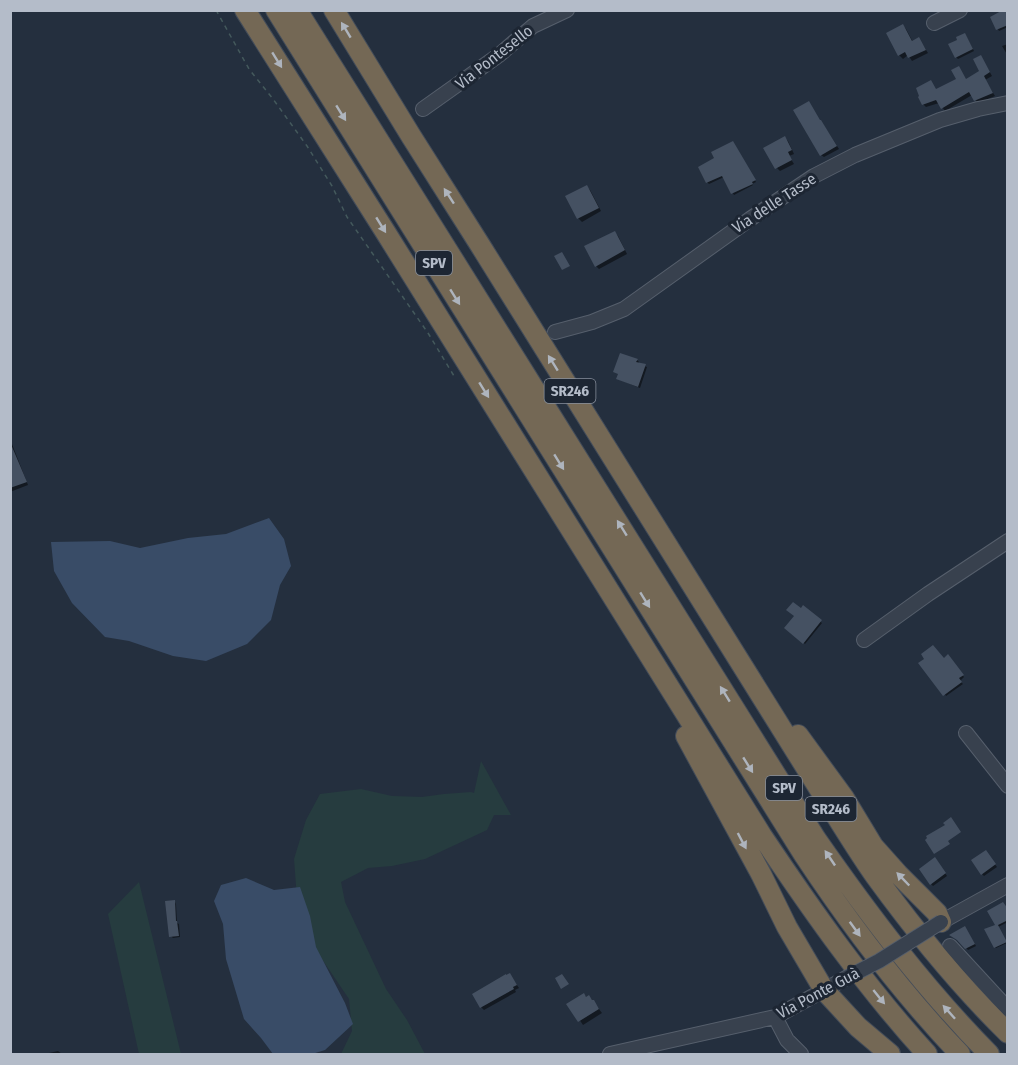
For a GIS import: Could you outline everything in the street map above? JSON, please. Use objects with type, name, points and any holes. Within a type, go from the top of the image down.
[{"type":"highway","points":[[245,10],[762,836],[846,957],[927,1054]]},
{"type":"highway","name":"SPV","points":[[276,10],[810,864],[890,975],[960,1054]]},
{"type":"highway","name":"SPV","points":[[297,10],[816,838],[844,880],[891,942],[939,1001],[989,1054]]},
{"type":"highway","name":"SR246","points":[[334,10],[781,730],[876,876],[958,979],[1008,1033]]},
{"type":"highway","points":[[681,567],[726,626],[757,676],[844,798],[873,846],[937,913],[941,922]]},
{"type":"highway","points":[[616,604],[787,927],[824,990],[858,1027],[890,1054]]},
{"type":"street","name":"Via Pontesello","points":[[423,109],[499,55],[532,26],[567,10]]},
{"type":"street","points":[[934,24],[960,10]]},
{"type":"street","name":"Via delle Tasse","points":[[555,332],[592,322],[624,309],[706,249],[814,176],[855,155],[940,120],[1008,103]]},
{"type":"street","points":[[864,640],[1008,541]]},
{"type":"street","points":[[966,733],[1008,786]]},
{"type":"street","name":"Via Ponte Guà","points":[[610,1054],[775,1017],[879,961],[941,922],[1008,885]]},
{"type":"street","points":[[950,946],[1008,1010]]},
{"type":"street","points":[[775,1017],[787,1040],[801,1054]]},
{"type":"path","points":[[216,10],[249,69],[307,146],[332,186],[347,217],[428,333],[454,376]]},
{"type":"green space","points":[[481,761],[511,815],[494,815],[487,830],[425,859],[368,868],[341,882],[345,902],[386,989],[407,1020],[425,1054],[341,1054],[352,1031],[349,999],[309,940],[297,899],[294,859],[306,820],[320,794],[361,789],[392,796],[422,797],[474,793]]},
{"type":"green space","points":[[139,882],[181,1054],[139,1054],[108,914]]},
{"type":"water","points":[[269,518],[284,539],[291,566],[280,585],[271,620],[247,644],[206,661],[173,656],[129,641],[105,637],[72,603],[54,571],[51,542],[110,541],[140,548],[188,538],[226,534]]},
{"type":"water","points":[[246,878],[274,890],[300,887],[310,916],[316,947],[345,1003],[353,1024],[325,1050],[312,1054],[273,1054],[244,1019],[226,959],[223,924],[214,901],[221,885]]},
{"type":"building","points":[[1003,10],[1008,10],[1008,25],[996,30],[990,17]]},
{"type":"building","points":[[903,24],[912,41],[919,37],[926,50],[908,58],[905,52],[898,56],[886,33]]},
{"type":"building","points":[[965,33],[973,49],[955,58],[948,44]]},
{"type":"building","points":[[981,55],[990,72],[984,76],[993,93],[974,101],[969,92],[941,109],[936,100],[922,105],[916,88],[931,80],[936,89],[956,79],[951,70],[959,66],[966,79],[979,71],[973,59]]},
{"type":"building","points":[[809,101],[837,146],[820,156],[793,110]]},
{"type":"building","points":[[785,136],[792,150],[788,152],[792,160],[775,169],[763,148]]},
{"type":"building","points":[[733,141],[756,180],[752,182],[753,184],[731,194],[722,176],[706,183],[698,167],[714,158],[711,152]]},
{"type":"building","points":[[587,185],[599,208],[577,219],[565,196]]},
{"type":"building","points":[[615,231],[625,250],[595,267],[584,246]]},
{"type":"building","points":[[562,252],[570,266],[562,270],[554,256]]},
{"type":"building","points":[[620,353],[638,359],[636,362],[646,364],[638,387],[616,379],[618,374],[613,372]]},
{"type":"building","points":[[10,442],[27,482],[10,488]]},
{"type":"building","points":[[793,602],[801,608],[803,605],[822,620],[803,644],[784,628],[794,616],[786,610]]},
{"type":"building","points":[[933,645],[944,658],[948,654],[964,675],[959,678],[962,682],[943,696],[918,663],[924,659],[921,654]]},
{"type":"building","points":[[951,817],[961,832],[948,841],[950,844],[934,854],[925,840],[926,836],[945,825],[943,823]]},
{"type":"building","points":[[986,850],[996,864],[981,875],[971,860]]},
{"type":"building","points":[[935,857],[946,873],[930,885],[919,869]]},
{"type":"building","points":[[175,900],[179,936],[169,937],[165,901]]},
{"type":"building","points":[[1003,902],[1008,909],[1008,920],[998,925],[1007,942],[994,948],[984,929],[995,925],[987,911]]},
{"type":"building","points":[[965,926],[975,944],[965,949],[949,935]]},
{"type":"building","points":[[510,973],[517,985],[513,987],[514,989],[480,1008],[472,994]]},
{"type":"building","points":[[562,974],[569,984],[561,989],[555,978]]},
{"type":"building","points":[[584,993],[586,997],[589,995],[594,1000],[599,1009],[578,1022],[566,1004]]}]
